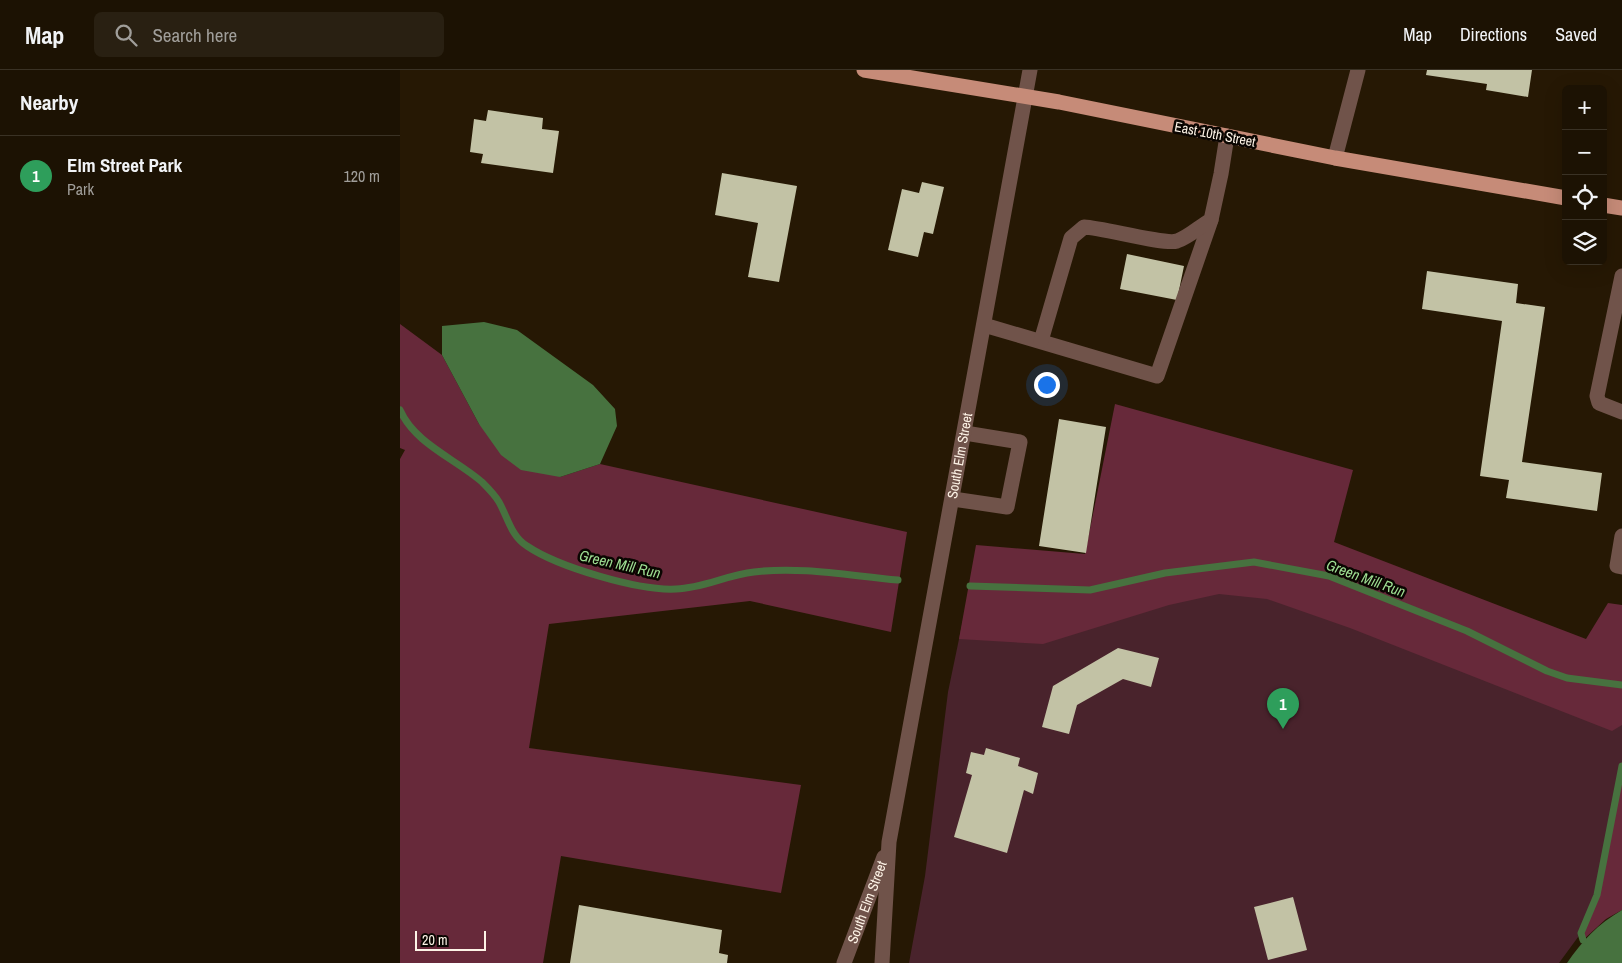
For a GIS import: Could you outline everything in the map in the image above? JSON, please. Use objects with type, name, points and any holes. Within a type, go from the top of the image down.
[{"type":"main road","name":"East 10th Street","points":[[864,70],[1025,96],[1335,158],[1562,197]]},
{"type":"main road","points":[[1607,206],[1622,208]]},
{"type":"street","name":"South Elm Street","points":[[882,963],[890,842],[1030,70]]},
{"type":"street","points":[[1335,158],[1358,70]]},
{"type":"street","points":[[984,325],[1157,376],[1211,220],[1227,136]]},
{"type":"street","points":[[1041,342],[1071,238],[1084,227],[1101,228],[1153,240],[1176,242],[1211,220]]},
{"type":"street","points":[[1622,276],[1597,396],[1599,403],[1622,412]]},
{"type":"street","points":[[953,499],[1008,507],[1020,442],[965,433]]},
{"type":"street","points":[[1622,536],[1617,566],[1622,567]]},
{"type":"street","name":"South Elm Street","points":[[844,963],[890,842]]},
{"type":"shaded area","points":[[484,322],[517,330],[593,385],[615,409],[617,426],[600,464],[560,477],[521,470],[501,455],[479,424],[442,355],[442,326]]},
{"type":"shaded area","points":[[400,324],[442,355],[479,424],[560,477],[600,464],[907,532],[891,632],[750,601],[549,624],[529,748],[801,785],[781,893],[561,856],[543,963],[400,963],[400,459],[405,450],[400,448]]},
{"type":"shaded area","points":[[1115,404],[1353,470],[1334,542],[1586,639],[1608,603],[1622,605],[1622,725],[1612,731],[1350,628],[1267,599],[1219,594],[1169,605],[1043,644],[959,639],[976,545],[1085,554]]},
{"type":"shaded area","points":[[1165,573],[1622,685],[1622,766],[1597,895],[1581,933],[1559,963],[909,963],[925,876],[948,692],[970,586]]},
{"type":"shaded area","points":[[1622,766],[1622,910],[1606,919],[1583,940],[1581,933],[1597,895]]},
{"type":"shaded area","points":[[1622,910],[1622,963],[1567,963],[1591,934],[1605,921]]},
{"type":"building","points":[[1427,70],[1532,70],[1528,97],[1486,90],[1487,84],[1426,75]]},
{"type":"building","points":[[488,110],[543,118],[542,129],[559,131],[553,173],[481,163],[483,154],[470,152],[474,119],[486,121]]},
{"type":"building","points":[[722,173],[797,186],[779,282],[748,277],[758,223],[715,215]]},
{"type":"building","points":[[922,182],[944,187],[933,234],[924,232],[918,257],[888,250],[902,189],[919,193]]},
{"type":"building","points":[[1127,254],[1184,266],[1177,300],[1120,289]]},
{"type":"building","points":[[1427,271],[1518,284],[1516,303],[1545,307],[1522,462],[1602,473],[1597,511],[1506,498],[1509,480],[1480,476],[1502,321],[1422,309]]},
{"type":"building","points":[[1059,419],[1106,427],[1086,553],[1039,546]]},
{"type":"building","points":[[1118,648],[1159,658],[1151,687],[1123,679],[1077,705],[1069,734],[1042,727],[1053,686]]},
{"type":"building","points":[[986,748],[1020,758],[1018,766],[1038,773],[1033,794],[1024,790],[1007,853],[954,837],[972,775],[966,773],[971,752],[984,755]]},
{"type":"building","points":[[1293,897],[1307,950],[1268,960],[1254,907]]},
{"type":"building","points":[[579,905],[722,930],[719,953],[728,955],[727,963],[570,963]]},
{"type":"waterway","name":"Green Mill Run","points":[[400,410],[415,432],[426,442],[472,474],[489,489],[499,502],[513,532],[522,542],[541,554],[578,569],[621,582],[660,589],[686,588],[734,576],[772,570],[826,572],[898,580]]},
{"type":"waterway","name":"Green Mill Run","points":[[970,586],[1090,590],[1165,573],[1254,562],[1329,576],[1467,631],[1547,671],[1567,678],[1622,685]]},
{"type":"waterway","points":[[1583,940],[1581,933],[1597,895],[1622,766]]},
{"type":"place","name":"Elm Street Park","points":[[1283,729]]}]
